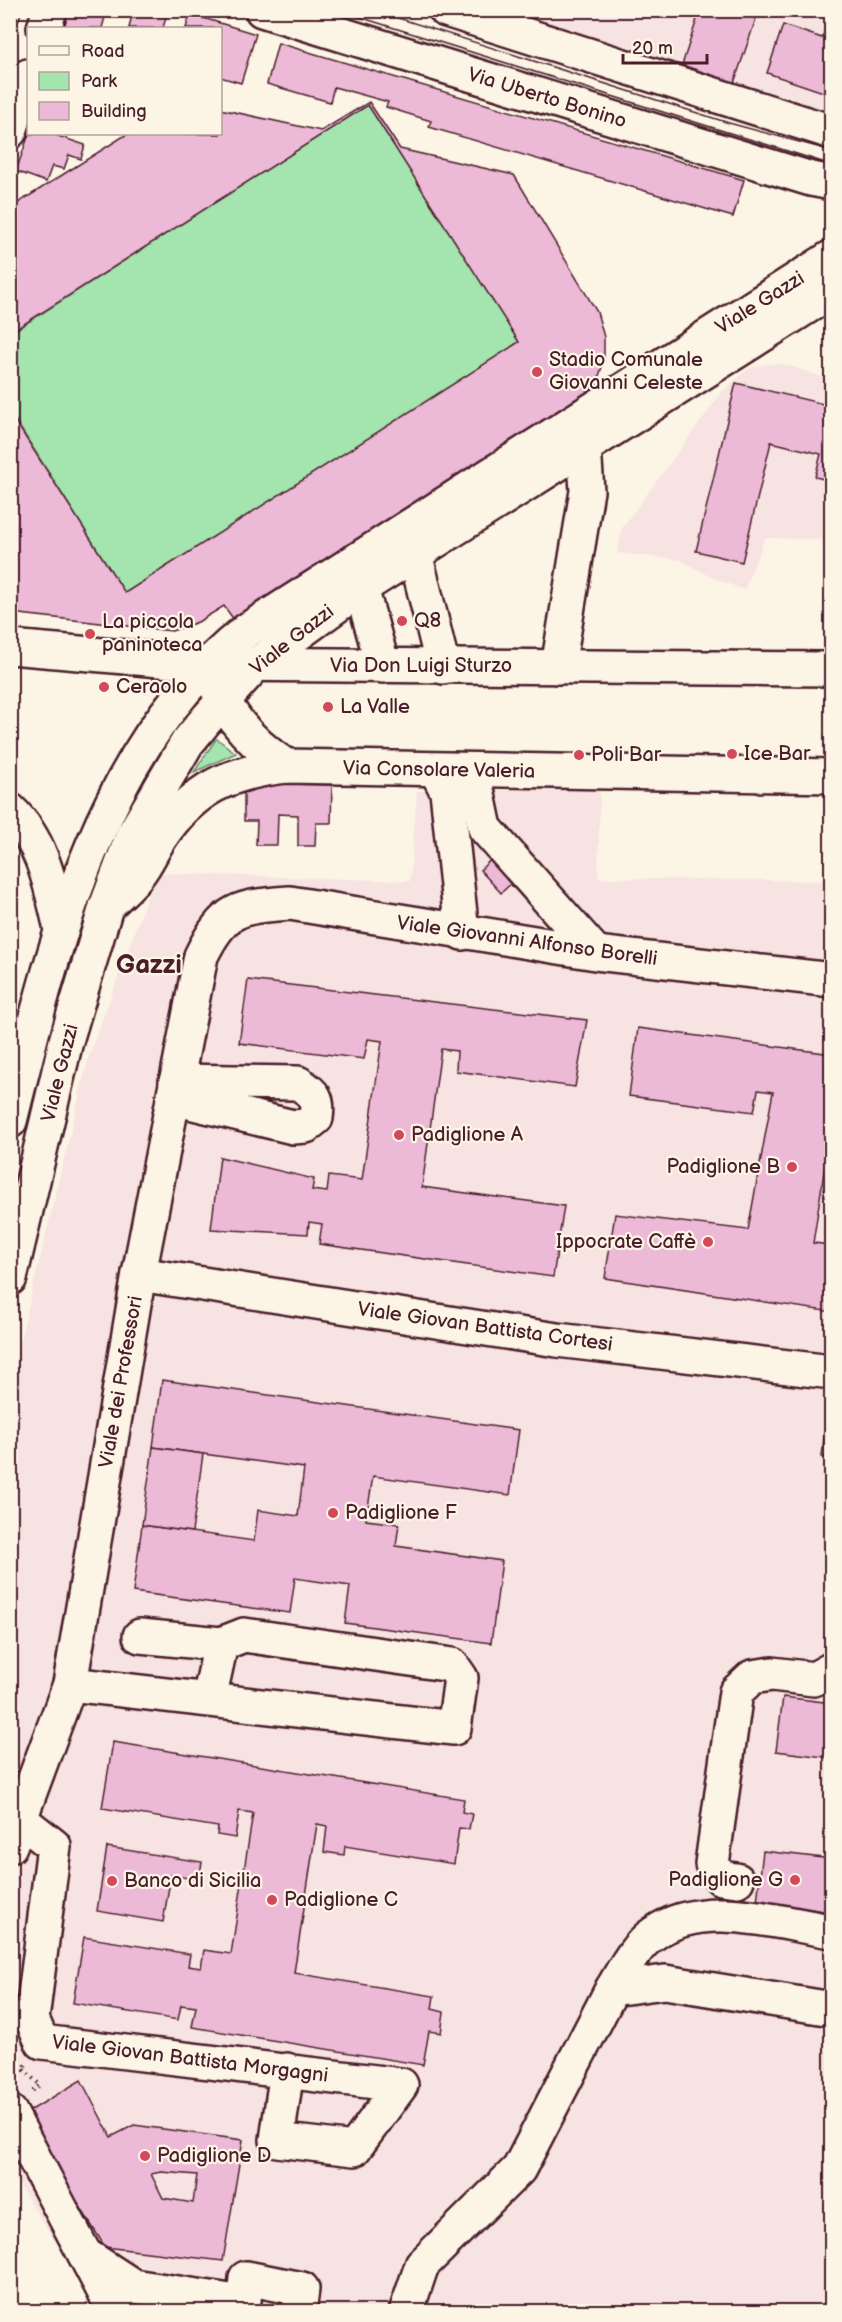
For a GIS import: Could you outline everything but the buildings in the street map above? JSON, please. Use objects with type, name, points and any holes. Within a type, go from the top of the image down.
[{"type":"main road","points":[[44,27],[50,10]]},
{"type":"main road","name":"Via Uberto Bonino","points":[[262,10],[800,176],[831,183]]},
{"type":"main road","points":[[446,10],[831,132]]},
{"type":"main road","points":[[10,131],[27,79]]},
{"type":"main road","name":"Viale Gazzi","points":[[10,1278],[66,1041],[106,907],[133,835],[187,743],[255,665],[361,588],[584,446],[828,264]]},
{"type":"main road","name":"Viale Gazzi","points":[[10,1121],[61,929],[101,826],[164,714],[206,664],[256,624],[828,264]]},
{"type":"main road","points":[[558,668],[587,491],[584,446]]},
{"type":"main road","points":[[415,553],[443,667]]},
{"type":"main road","points":[[361,588],[383,666]]},
{"type":"main road","name":"Via Don Luigi Sturzo","points":[[10,647],[206,664],[831,669]]},
{"type":"main road","points":[[206,664],[222,702],[252,740],[286,766]]},
{"type":"main road","name":"Via Consolare Valeria","points":[[106,907],[138,874],[175,818],[198,795],[226,778],[247,771],[286,766],[831,776]]},
{"type":"main road","points":[[436,770],[447,791],[462,933]]},
{"type":"main road","points":[[473,771],[485,828],[596,953]]},
{"type":"main road","points":[[10,810],[22,822],[40,856],[61,929]]},
{"type":"main road","name":"Viale Giovanni Alfonso Borelli","points":[[226,918],[243,908],[290,903],[462,933],[596,953],[831,980]]},
{"type":"main road","name":"Viale dei Professori","points":[[16,1833],[70,1684],[139,1274],[201,956],[213,932],[226,918]]},
{"type":"main road","name":"Viale Giovan Battista Cortesi","points":[[139,1274],[557,1340],[831,1372]]},
{"type":"main road","points":[[70,1684],[454,1728],[461,1678],[452,1665],[244,1635],[221,1644],[140,1636]]},
{"type":"main road","points":[[209,1699],[221,1644]]},
{"type":"main road","points":[[737,1880],[721,1878],[712,1864],[736,1692],[752,1677],[772,1674],[814,1679],[831,1669]]},
{"type":"main road","name":"Viale Giovan Battista Morgagni","points":[[16,1833],[54,1846],[32,2019],[42,2042],[287,2070],[401,2085],[354,2149],[277,2140],[287,2070]]},
{"type":"main road","points":[[406,2312],[422,2265],[519,2169],[612,1989],[635,1952],[651,1934],[671,1924],[697,1917],[725,1915],[831,1931]]},
{"type":"main road","points":[[612,1989],[665,1982],[831,2008]]},
{"type":"main road","points":[[18,2104],[85,2255],[108,2297],[120,2312]]},
{"type":"main road","points":[[85,2255],[134,2286],[243,2307],[246,2278],[302,2289],[299,2312]]},
{"type":"path","points":[[18,2104],[40,2085],[23,2069],[42,2042]]},
{"type":"shaded area","points":[[421,11],[831,11],[831,141]]},
{"type":"shaded area","points":[[765,364],[784,364],[831,380],[831,540],[765,538],[744,590],[709,576],[681,560],[617,553],[622,528],[723,391],[748,369]]},
{"type":"shaded area","points":[[600,789],[598,878],[831,881],[831,2311],[100,2311],[11,2173],[11,1378],[89,1056],[156,873],[410,881],[417,791]]},
{"type":"green space","points":[[368,105],[519,342],[125,593],[11,413],[11,333]]},
{"type":"green space","points":[[216,739],[236,753],[194,772]]},
{"type":"tram line","points":[[337,10],[832,165]]},
{"type":"tram line","points":[[373,10],[729,123],[832,151]]},
{"type":"place","name":"Stadio Comunale Giovanni Celeste","points":[[537,372]]},
{"type":"place","name":"Q8","points":[[402,621]]},
{"type":"place","name":"La piccola paninoteca","points":[[90,634]]},
{"type":"place","name":"Ceraolo","points":[[104,687]]},
{"type":"place","name":"La Valle","points":[[328,707]]},
{"type":"place","name":"Ice Bar","points":[[732,754]]},
{"type":"place","name":"Poli Bar","points":[[579,755]]},
{"type":"place","name":"Padiglione A","points":[[399,1135]]},
{"type":"place","name":"Padiglione B","points":[[792,1167]]},
{"type":"place","name":"Ippocrate Caffè","points":[[708,1242]]},
{"type":"place","name":"Padiglione F","points":[[333,1513]]},
{"type":"place","name":"Padiglione G","points":[[795,1880]]},
{"type":"place","name":"Banco di Sicilia","points":[[112,1881]]},
{"type":"place","name":"Padiglione C","points":[[272,1900]]},
{"type":"place","name":"Padiglione D","points":[[145,2156]]},
{"type":"district","name":"Gazzi","points":[[149,965]]}]
